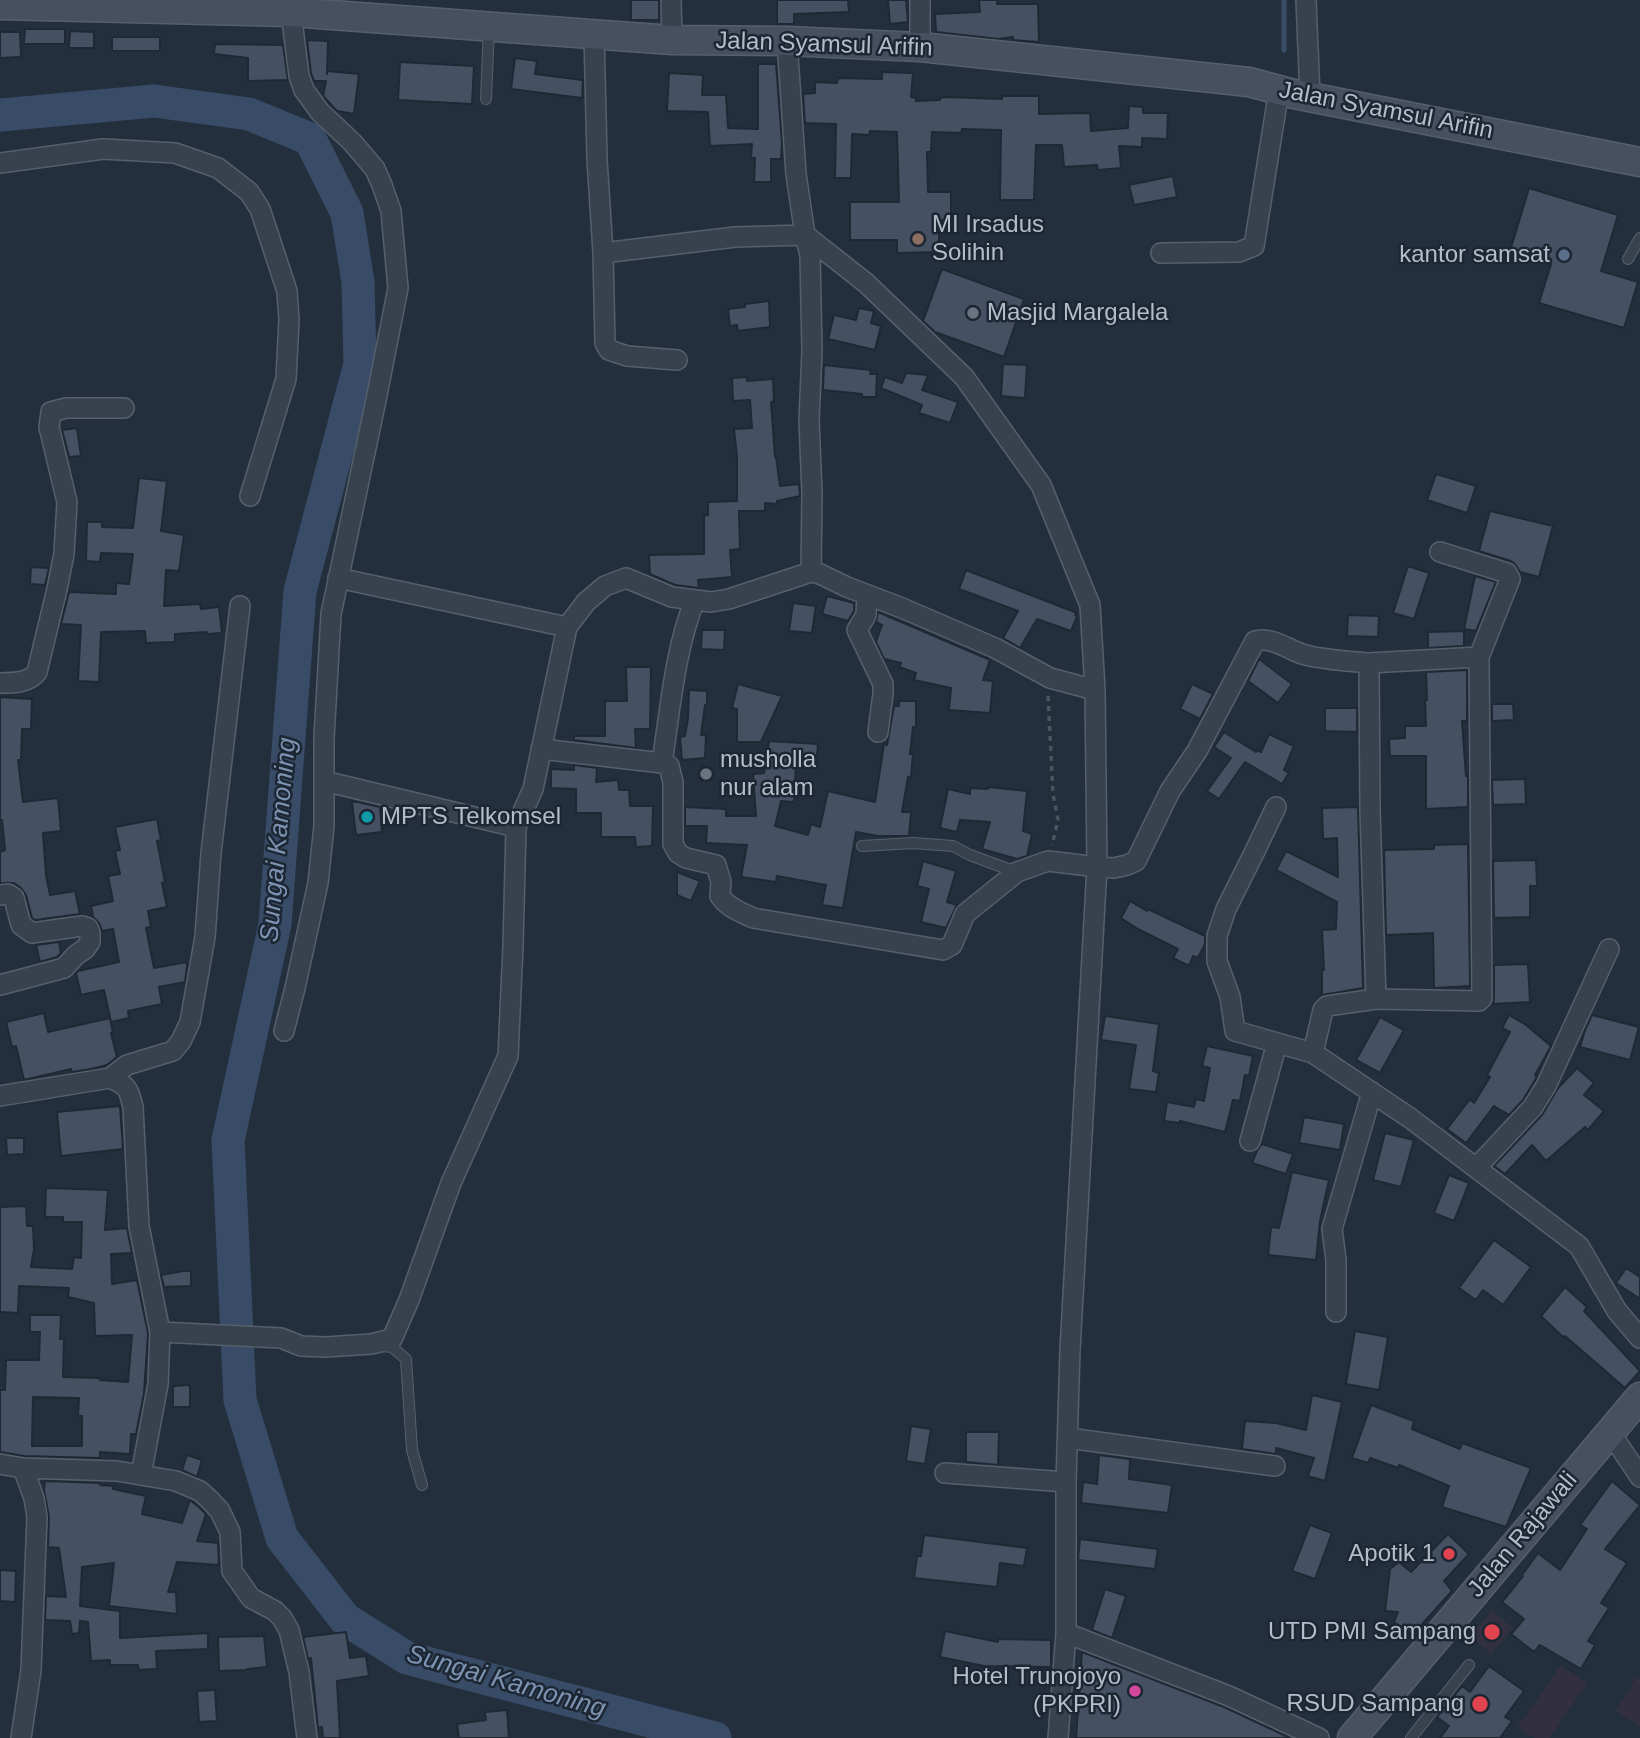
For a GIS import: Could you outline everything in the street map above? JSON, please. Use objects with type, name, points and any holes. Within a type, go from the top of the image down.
[{"type":"main road","name":"Jalan Syamsul Arifin","points":[[0,5],[290,12],[672,40],[787,41],[920,47],[1249,82],[1640,162]]},
{"type":"main road","name":"Jalan Rajawali","points":[[1352,1738],[1640,1397]]},
{"type":"street","points":[[671,0],[672,40]]},
{"type":"street","points":[[920,0],[920,47]]},
{"type":"street","points":[[1306,0],[1310,96]]},
{"type":"street","points":[[284,1031],[318,883],[324,826],[324,738],[331,614],[398,288],[391,211],[383,185],[375,169],[352,142],[320,112],[304,90],[299,76],[290,12]]},
{"type":"street","points":[[594,34],[605,343],[608,350],[627,356],[677,360]]},
{"type":"street","points":[[787,41],[796,174],[810,255],[813,352],[809,420],[811,572]]},
{"type":"street","points":[[1161,253],[1240,252],[1254,246],[1279,90]]},
{"type":"street","points":[[0,163],[103,149],[175,153],[218,168],[249,192],[260,209],[287,291],[289,320],[286,379],[250,496]]},
{"type":"street","points":[[603,253],[735,237],[805,235],[866,283],[964,377],[1041,485],[1090,605],[1095,690],[1097,867],[1070,1350],[1066,1482],[1066,1633],[1058,1738]]},
{"type":"street","points":[[0,683],[24,681],[33,677],[37,671],[58,589],[64,554],[67,502],[49,427],[51,412],[66,408],[124,408]]},
{"type":"street","points":[[1312,1053],[1323,1010],[1327,1006],[1376,999],[1479,1001],[1482,998],[1479,657],[1510,579],[1507,573],[1498,569],[1440,552]]},
{"type":"street","points":[[160,1332],[281,1338],[301,1346],[327,1347],[371,1344],[392,1339],[452,1183],[508,1056],[516,827],[533,789],[567,627],[586,602],[605,586],[626,578],[672,597],[710,602],[729,599],[811,572],[818,573],[995,648],[1050,678],[1095,690]]},
{"type":"street","points":[[338,578],[567,627]]},
{"type":"street","points":[[867,595],[866,615],[857,630],[883,684],[878,732]]},
{"type":"street","points":[[662,763],[682,643],[687,619],[695,600]]},
{"type":"street","points":[[0,1096],[110,1078],[127,1065],[173,1051],[181,1041],[190,1022],[205,937],[211,853],[240,606]]},
{"type":"street","points":[[541,749],[669,766],[673,782],[673,844],[678,853],[686,858],[716,865],[721,882],[720,896],[728,905],[753,918],[943,950],[952,945],[965,914],[1017,872],[1048,861],[1114,868],[1136,861],[1170,791],[1197,751],[1255,641],[1270,641],[1305,655],[1369,663],[1479,657]]},
{"type":"street","points":[[1369,663],[1376,999]]},
{"type":"street","points":[[324,781],[516,827]]},
{"type":"street","points":[[1276,807],[1226,909],[1217,936],[1219,971],[1230,997],[1235,1031],[1312,1053],[1410,1118],[1579,1246],[1617,1311],[1640,1338]]},
{"type":"street","points":[[0,895],[8,894],[14,898],[21,925],[32,933],[82,926],[88,928],[90,933],[90,942],[85,949],[64,968],[0,985]]},
{"type":"street","points":[[1476,1168],[1533,1107],[1546,1086],[1609,948]]},
{"type":"street","points":[[1250,1141],[1277,1042]]},
{"type":"street","points":[[110,1078],[123,1083],[130,1094],[133,1107],[139,1226],[160,1332],[158,1384],[141,1475]]},
{"type":"street","points":[[1336,1312],[1336,1260],[1332,1229],[1372,1092]]},
{"type":"street","points":[[1610,1432],[1640,1478]]},
{"type":"street","points":[[1068,1438],[1275,1466]]},
{"type":"street","points":[[0,1464],[23,1468],[117,1471],[176,1481],[200,1491],[220,1511],[230,1531],[232,1571],[251,1598],[275,1611],[289,1630],[299,1672],[307,1738]]},
{"type":"street","points":[[21,1738],[31,1670],[37,1517],[34,1498],[23,1468]]},
{"type":"street","points":[[944,1473],[1066,1482]]},
{"type":"street","points":[[1066,1633],[1229,1696],[1319,1738]]},
{"type":"lane","points":[[486,99],[489,27]]},
{"type":"lane","points":[[1629,259],[1640,238]]},
{"type":"lane","points":[[862,846],[913,843],[953,846],[1017,872]]},
{"type":"lane","points":[[371,1344],[392,1347],[405,1359],[412,1450],[422,1485]]},
{"type":"lane","points":[[1411,1738],[1469,1665]]},
{"type":"path","points":[[1048,861],[1058,820],[1053,794],[1048,695],[1050,678]]},
{"type":"shaded area","name":"UTD PMI Sampang","points":[[1492,1611],[1513,1628],[1491,1654],[1471,1636]]},
{"type":"shaded area","points":[[1561,1665],[1587,1683],[1550,1738],[1535,1738],[1518,1727]]},
{"type":"shaded area","points":[[1637,1677],[1640,1679],[1640,1727],[1615,1711]]},
{"type":"building","points":[[631,0],[659,0],[659,20],[631,20]]},
{"type":"building","points":[[777,0],[848,0],[849,12],[794,14],[794,24],[777,24]]},
{"type":"building","points":[[888,0],[906,0],[908,22],[890,24]]},
{"type":"building","points":[[979,0],[997,0],[997,4],[1038,4],[1039,42],[1013,40],[1013,37],[998,39],[936,32],[935,14],[980,12]]},
{"type":"building","points":[[25,29],[65,29],[65,44],[24,44]]},
{"type":"building","points":[[70,31],[94,32],[94,48],[69,48]]},
{"type":"building","points":[[0,32],[20,32],[21,57],[0,58]]},
{"type":"building","points":[[112,37],[160,37],[160,51],[112,51]]},
{"type":"building","points":[[307,40],[328,41],[327,71],[359,74],[354,114],[337,111],[323,96],[326,81],[314,81]]},
{"type":"building","points":[[215,44],[283,45],[288,80],[248,81],[248,58],[214,54]]},
{"type":"building","points":[[515,58],[537,61],[535,74],[583,80],[582,98],[511,89]]},
{"type":"building","points":[[400,62],[474,66],[472,104],[398,100]]},
{"type":"building","points":[[758,64],[776,64],[782,143],[781,159],[771,159],[771,182],[754,182],[755,158],[751,158],[752,144],[710,146],[708,112],[667,111],[669,73],[703,75],[702,95],[726,95],[728,128],[758,129]]},
{"type":"building","points":[[882,72],[913,73],[911,97],[916,98],[916,101],[947,97],[1002,99],[1002,96],[1039,96],[1039,114],[1090,113],[1091,131],[1128,128],[1129,106],[1143,107],[1143,113],[1168,113],[1167,139],[1142,138],[1142,147],[1119,146],[1121,168],[1098,170],[1097,165],[1064,167],[1062,145],[1036,145],[1034,200],[1000,200],[1001,130],[962,129],[961,133],[932,132],[931,152],[927,152],[928,192],[951,192],[951,220],[939,220],[939,252],[897,253],[897,240],[850,240],[850,202],[899,202],[897,132],[870,131],[869,135],[852,134],[851,178],[835,178],[836,124],[805,123],[803,94],[815,93],[815,82],[837,83],[838,78],[882,79]]},
{"type":"building","points":[[1173,176],[1177,197],[1134,205],[1129,185]]},
{"type":"building","name":"kantor samsat","points":[[1529,188],[1618,215],[1601,271],[1638,282],[1624,328],[1539,303],[1551,264],[1510,251]]},
{"type":"building","name":"Masjid Margalela","points":[[942,269],[1024,299],[1004,357],[935,332],[923,321]]},
{"type":"building","points":[[769,301],[770,327],[738,331],[737,325],[730,326],[728,309]]},
{"type":"building","points":[[859,308],[874,311],[871,323],[881,326],[875,350],[828,339],[834,315],[856,320]]},
{"type":"building","points":[[1003,364],[1027,365],[1025,398],[1001,396]]},
{"type":"building","points":[[824,365],[871,370],[870,374],[877,374],[876,397],[823,390]]},
{"type":"building","points":[[906,373],[928,375],[922,390],[958,402],[950,423],[919,413],[922,405],[881,388],[885,377],[902,383]]},
{"type":"building","points":[[747,377],[747,381],[773,379],[774,402],[771,402],[780,486],[799,484],[800,496],[777,501],[777,504],[765,503],[765,511],[739,511],[740,549],[730,550],[732,577],[698,580],[699,588],[675,585],[650,574],[649,555],[704,554],[704,516],[708,515],[708,502],[737,501],[734,429],[752,428],[750,400],[733,401],[732,378]]},
{"type":"building","points":[[77,428],[81,456],[69,457],[62,430]]},
{"type":"building","points":[[1436,474],[1476,486],[1467,513],[1427,500]]},
{"type":"building","points":[[139,478],[167,481],[161,531],[184,535],[179,571],[166,570],[164,606],[200,604],[201,609],[219,607],[222,633],[175,634],[175,642],[146,643],[145,631],[101,632],[99,682],[78,681],[81,625],[61,624],[69,592],[116,594],[116,583],[129,584],[133,554],[101,553],[100,562],[86,561],[87,522],[102,522],[102,527],[133,528]]},
{"type":"building","points":[[1490,511],[1553,526],[1539,577],[1520,572],[1511,561],[1479,551]]},
{"type":"building","points":[[1408,566],[1429,573],[1414,619],[1393,613]]},
{"type":"building","points":[[31,567],[49,568],[45,585],[30,584]]},
{"type":"building","points":[[966,570],[1077,613],[1071,631],[1037,619],[1020,648],[1003,638],[1018,611],[959,589]]},
{"type":"building","points":[[1475,576],[1496,582],[1476,631],[1464,629]]},
{"type":"building","points":[[827,596],[854,603],[854,611],[848,621],[822,614]]},
{"type":"building","points":[[793,603],[816,606],[812,633],[789,631]]},
{"type":"building","points":[[878,612],[990,660],[983,680],[993,681],[990,713],[949,710],[951,688],[914,680],[916,673],[899,667],[901,663],[884,659],[876,642],[882,625],[876,622]]},
{"type":"building","points":[[1348,615],[1379,616],[1378,637],[1347,636]]},
{"type":"building","points":[[702,630],[725,630],[724,650],[701,649]]},
{"type":"building","points":[[1464,631],[1464,646],[1428,648],[1428,632]]},
{"type":"building","points":[[1259,659],[1292,684],[1278,703],[1248,681]]},
{"type":"building","points":[[626,667],[651,667],[650,729],[635,729],[636,748],[574,740],[574,736],[605,736],[605,701],[627,701]]},
{"type":"building","points":[[1467,670],[1467,721],[1462,721],[1468,776],[1468,807],[1426,809],[1426,756],[1390,756],[1389,739],[1405,738],[1405,726],[1426,726],[1426,672]]},
{"type":"building","points":[[738,684],[782,696],[761,742],[737,742],[737,709],[732,708]]},
{"type":"building","points":[[1192,684],[1213,694],[1200,719],[1180,709]]},
{"type":"building","points":[[689,690],[707,691],[701,735],[706,735],[705,758],[682,760],[680,737],[685,736]]},
{"type":"building","points":[[0,697],[32,699],[31,729],[22,729],[21,760],[18,760],[23,802],[58,798],[61,831],[43,833],[46,875],[50,895],[75,891],[80,914],[35,920],[21,888],[14,883],[0,883],[0,852],[5,850],[0,820]]},
{"type":"building","points":[[899,701],[916,701],[916,727],[913,727],[910,754],[913,754],[911,777],[908,777],[902,812],[911,812],[909,836],[878,836],[856,832],[843,908],[822,905],[826,885],[777,876],[776,882],[741,877],[747,845],[706,843],[707,826],[685,826],[685,807],[726,809],[726,816],[756,816],[753,774],[764,773],[769,741],[818,744],[816,767],[796,765],[794,802],[781,801],[775,826],[808,835],[811,824],[820,827],[828,791],[875,802],[884,744],[887,745],[894,706],[899,706]]},
{"type":"building","points":[[1492,704],[1513,704],[1514,720],[1492,721]]},
{"type":"building","points":[[1325,708],[1357,708],[1357,732],[1325,731]]},
{"type":"building","points":[[1224,732],[1256,752],[1261,752],[1269,734],[1294,746],[1284,770],[1289,773],[1282,784],[1245,762],[1219,799],[1207,791],[1231,758],[1214,747]]},
{"type":"building","points":[[574,765],[597,768],[596,782],[618,780],[619,790],[629,790],[630,806],[653,806],[652,846],[636,847],[635,837],[601,837],[601,813],[576,813],[576,789],[551,788],[551,769],[574,770]]},
{"type":"building","points":[[1525,779],[1526,804],[1493,805],[1492,780]]},
{"type":"building","points":[[970,788],[1027,791],[1023,831],[1032,834],[1027,856],[1017,859],[982,849],[990,822],[960,820],[957,832],[940,828],[948,789],[970,794]]},
{"type":"building","name":"MPTS Telkomsel","points":[[352,802],[380,807],[382,832],[356,835]]},
{"type":"building","points":[[1358,807],[1363,988],[1322,995],[1322,930],[1336,929],[1337,902],[1276,870],[1286,851],[1338,877],[1337,838],[1323,839],[1322,808]]},
{"type":"building","points":[[157,819],[161,840],[157,841],[167,907],[148,911],[151,927],[146,928],[154,968],[187,962],[185,982],[159,987],[162,1004],[128,1011],[129,1018],[111,1022],[104,990],[81,995],[76,973],[119,962],[113,929],[102,931],[93,917],[91,906],[113,901],[108,876],[120,874],[115,851],[120,850],[115,827]]},
{"type":"building","points":[[1468,844],[1470,986],[1434,988],[1433,933],[1386,935],[1384,850],[1434,849],[1434,845]]},
{"type":"building","points":[[1536,860],[1537,886],[1530,886],[1530,917],[1494,918],[1493,861]]},
{"type":"building","points":[[923,861],[956,871],[947,902],[957,905],[946,928],[921,922],[929,889],[917,886]]},
{"type":"building","points":[[677,872],[700,881],[691,901],[677,895]]},
{"type":"building","points":[[1130,901],[1205,936],[1205,944],[1198,958],[1193,956],[1189,966],[1173,958],[1178,949],[1121,918]]},
{"type":"building","points":[[59,942],[61,953],[57,957],[40,962],[36,945]]},
{"type":"building","points":[[1528,964],[1530,1002],[1493,1004],[1494,965]]},
{"type":"building","points":[[44,1013],[48,1032],[110,1018],[117,1057],[107,1065],[91,1069],[72,1072],[71,1069],[24,1080],[16,1046],[12,1047],[6,1022]]},
{"type":"building","points":[[1509,1015],[1551,1046],[1523,1100],[1509,1115],[1494,1106],[1466,1143],[1447,1129],[1470,1099],[1474,1103],[1490,1077],[1487,1075],[1510,1032],[1502,1028]]},
{"type":"building","points":[[1592,1015],[1639,1027],[1630,1060],[1580,1047]]},
{"type":"building","points":[[1105,1016],[1159,1024],[1153,1071],[1159,1073],[1156,1092],[1129,1089],[1136,1045],[1101,1040]]},
{"type":"building","points":[[1380,1017],[1404,1030],[1380,1073],[1356,1060]]},
{"type":"building","points":[[1207,1046],[1253,1056],[1249,1076],[1245,1075],[1240,1101],[1233,1100],[1225,1132],[1180,1121],[1164,1121],[1167,1102],[1194,1107],[1196,1099],[1204,1101],[1210,1068],[1202,1066]]},
{"type":"building","points":[[1577,1068],[1594,1083],[1584,1095],[1604,1111],[1588,1130],[1585,1127],[1546,1161],[1532,1145],[1505,1174],[1494,1166],[1542,1115],[1558,1088]]},
{"type":"building","points":[[120,1106],[123,1149],[61,1156],[57,1112]]},
{"type":"building","points":[[1304,1117],[1344,1124],[1340,1150],[1299,1143]]},
{"type":"building","points":[[1385,1133],[1414,1140],[1401,1187],[1373,1180]]},
{"type":"building","points":[[6,1138],[24,1138],[24,1154],[7,1155]]},
{"type":"building","points":[[1262,1144],[1293,1154],[1286,1174],[1252,1163]]},
{"type":"building","points":[[1292,1172],[1329,1180],[1320,1221],[1316,1260],[1268,1255],[1271,1227],[1279,1228]]},
{"type":"building","points":[[1449,1175],[1469,1183],[1454,1221],[1434,1213]]},
{"type":"building","points":[[46,1188],[108,1190],[105,1230],[127,1228],[132,1253],[111,1254],[112,1284],[137,1280],[148,1333],[144,1393],[136,1434],[131,1434],[130,1454],[100,1452],[100,1458],[24,1456],[0,1452],[0,1390],[5,1390],[6,1360],[39,1360],[40,1332],[30,1332],[30,1315],[61,1315],[60,1339],[64,1339],[63,1377],[128,1382],[132,1335],[95,1336],[94,1303],[68,1297],[69,1288],[19,1286],[18,1313],[0,1312],[0,1207],[26,1206],[27,1226],[33,1226],[34,1249],[31,1267],[72,1269],[74,1257],[81,1258],[82,1222],[63,1222],[63,1217],[45,1217]],"holes":[[[33,1397],[79,1398],[78,1416],[82,1416],[82,1446],[32,1446]]]},
{"type":"building","points":[[1494,1240],[1531,1267],[1503,1305],[1483,1290],[1476,1300],[1459,1288]]},
{"type":"building","points":[[1626,1268],[1640,1277],[1640,1299],[1616,1283]]},
{"type":"building","points":[[191,1271],[191,1286],[164,1287],[161,1275]]},
{"type":"building","points":[[1565,1287],[1587,1307],[1584,1311],[1640,1371],[1625,1388],[1541,1316]]},
{"type":"building","points":[[1355,1331],[1388,1337],[1379,1390],[1346,1384]]},
{"type":"building","points":[[190,1385],[190,1407],[173,1407],[173,1386]]},
{"type":"building","points":[[1312,1395],[1342,1402],[1325,1481],[1308,1476],[1314,1458],[1276,1448],[1276,1454],[1242,1449],[1245,1421],[1276,1423],[1306,1430]]},
{"type":"building","points":[[1371,1405],[1414,1421],[1412,1429],[1460,1449],[1462,1443],[1531,1468],[1506,1527],[1442,1507],[1449,1486],[1399,1465],[1398,1468],[1370,1458],[1368,1463],[1352,1458]]},
{"type":"building","points":[[911,1426],[931,1429],[925,1464],[906,1461]]},
{"type":"building","points":[[966,1432],[999,1432],[998,1465],[966,1462]]},
{"type":"building","points":[[187,1455],[202,1460],[197,1477],[182,1470]]},
{"type":"building","points":[[1099,1455],[1130,1459],[1129,1479],[1172,1485],[1168,1513],[1081,1503],[1083,1482],[1097,1484]]},
{"type":"building","points":[[45,1481],[100,1483],[113,1486],[113,1489],[146,1496],[142,1514],[182,1523],[190,1500],[206,1514],[197,1541],[218,1543],[219,1565],[177,1562],[168,1592],[176,1592],[177,1614],[109,1606],[114,1563],[82,1567],[80,1606],[120,1611],[120,1638],[208,1633],[208,1649],[156,1651],[157,1669],[139,1670],[138,1665],[110,1665],[110,1660],[91,1661],[88,1622],[80,1621],[79,1633],[72,1634],[70,1621],[45,1620],[46,1596],[66,1597],[59,1548],[48,1547],[49,1517]]},
{"type":"building","points":[[1612,1481],[1640,1505],[1605,1549],[1627,1563],[1601,1603],[1609,1608],[1588,1641],[1595,1645],[1581,1669],[1540,1645],[1534,1652],[1511,1634],[1524,1619],[1502,1602],[1538,1553],[1560,1570],[1587,1529],[1580,1525]]},
{"type":"building","points":[[1310,1525],[1332,1533],[1315,1579],[1292,1571]]},
{"type":"building","points":[[1448,1534],[1469,1554],[1444,1581],[1452,1591],[1414,1633],[1404,1633],[1394,1622],[1398,1612],[1385,1611],[1390,1569],[1399,1562],[1411,1572]]},
{"type":"building","points":[[924,1535],[1027,1548],[1024,1566],[1000,1563],[997,1587],[914,1578]]},
{"type":"building","points":[[1080,1539],[1158,1549],[1155,1569],[1078,1560]]},
{"type":"building","points":[[0,1570],[16,1571],[15,1602],[0,1601]]},
{"type":"building","points":[[1105,1589],[1126,1596],[1112,1638],[1092,1630]]},
{"type":"building","points":[[945,1631],[998,1642],[998,1639],[1051,1640],[1051,1667],[984,1666],[940,1657]]},
{"type":"building","points":[[346,1632],[350,1658],[366,1656],[369,1676],[337,1681],[340,1738],[323,1738],[322,1727],[318,1728],[311,1658],[308,1659],[303,1637]]},
{"type":"building","points":[[264,1636],[267,1667],[219,1671],[218,1637]]},
{"type":"building","name":"Hotel Trunojoyo (PKPRI)","points":[[1082,1652],[1224,1707],[1290,1738],[1076,1738]]},
{"type":"building","name":"RSUD Sampang","points":[[1489,1666],[1524,1691],[1505,1717],[1512,1721],[1500,1738],[1440,1738],[1449,1726],[1437,1717],[1462,1686],[1470,1692]]},
{"type":"building","points":[[215,1690],[217,1721],[199,1722],[197,1691]]},
{"type":"building","points":[[507,1710],[509,1738],[459,1738],[457,1724],[486,1720],[485,1712]]},
{"type":"waterway","points":[[1284,0],[1284,50]]},
{"type":"waterway","name":"Sungai Kamoning","points":[[0,115],[154,101],[249,114],[310,139],[347,213],[358,282],[360,364],[300,591],[275,924],[228,1140],[240,1400],[282,1538],[345,1619],[407,1658],[715,1738]]},
{"type":"place","name":"MI Irsadus Solihin","points":[[918,239]]},
{"type":"place","name":"kantor samsat","points":[[1564,255]]},
{"type":"place","name":"Masjid Margalela","points":[[973,313]]},
{"type":"place","name":"musholla nur alam","points":[[706,774]]},
{"type":"place","name":"MPTS Telkomsel","points":[[367,817]]},
{"type":"place","name":"Apotik 1","points":[[1449,1554]]},
{"type":"place","name":"UTD PMI Sampang","points":[[1492,1632]]},
{"type":"place","name":"Hotel Trunojoyo (PKPRI)","points":[[1135,1691]]},
{"type":"place","name":"RSUD Sampang","points":[[1480,1704]]}]
